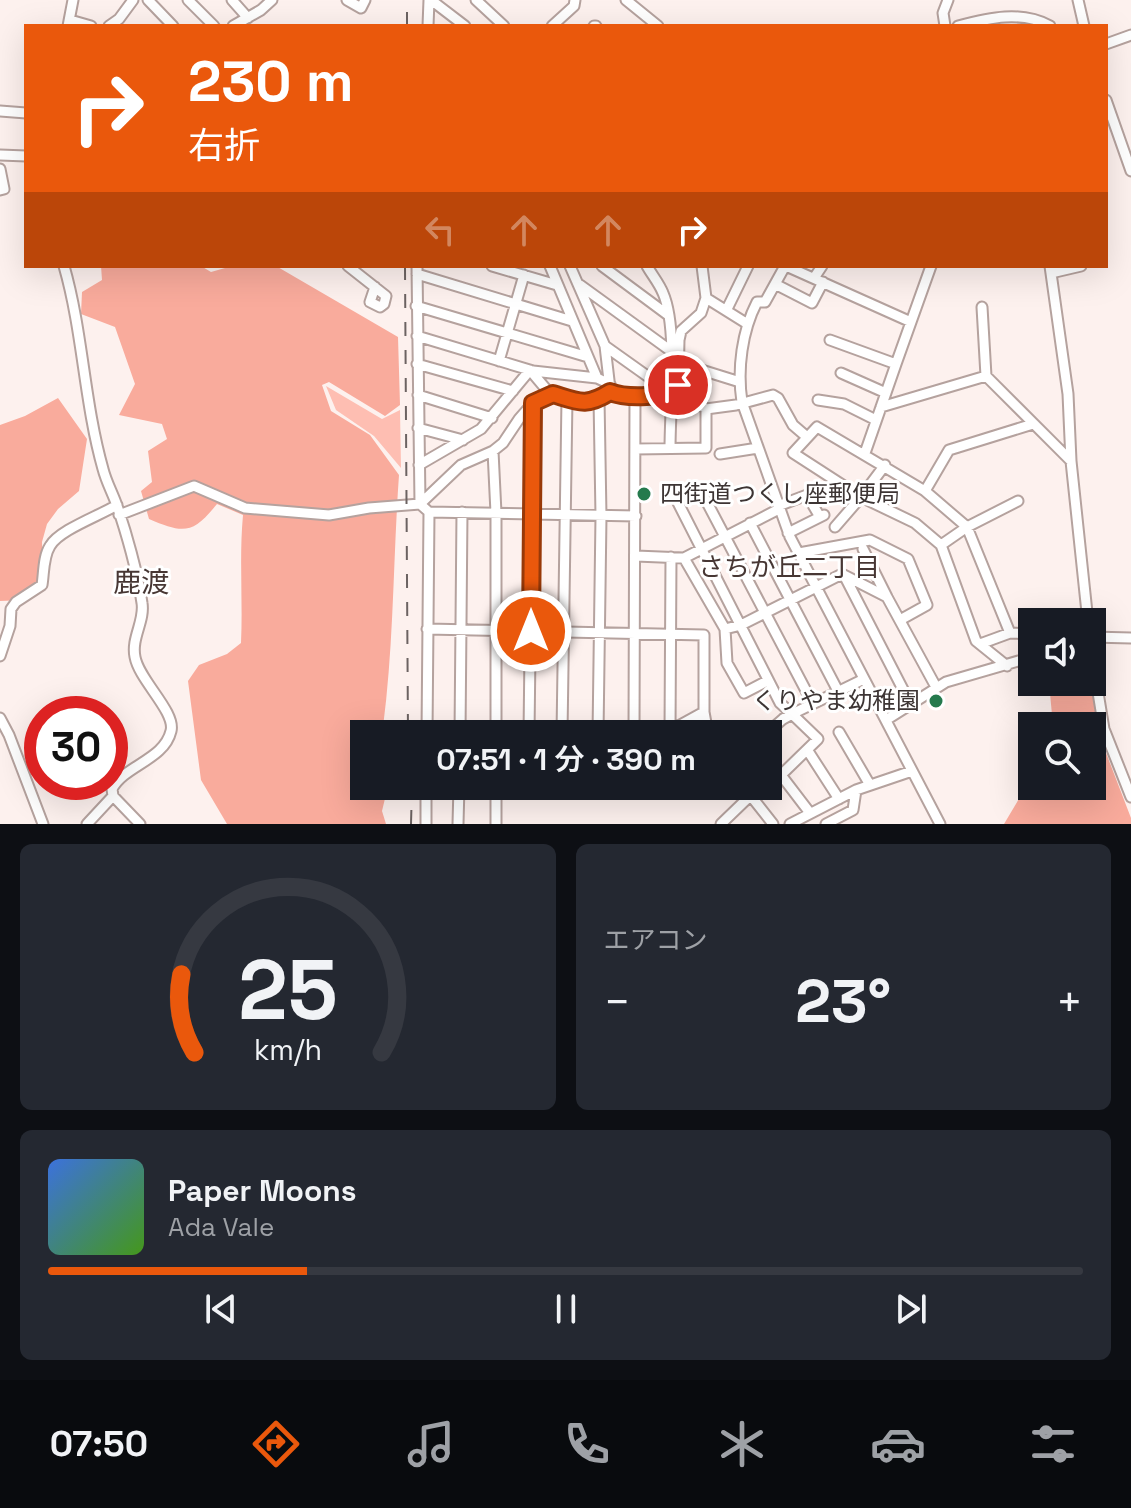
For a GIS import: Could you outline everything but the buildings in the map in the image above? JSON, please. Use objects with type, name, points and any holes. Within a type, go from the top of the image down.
[{"type":"street","points":[[69,23],[73,0]]},
{"type":"street","points":[[112,24],[133,0]]},
{"type":"street","points":[[148,0],[171,24]]},
{"type":"street","points":[[188,0],[212,24]]},
{"type":"street","points":[[232,0],[248,18]]},
{"type":"street","points":[[237,24],[272,0]]},
{"type":"street","points":[[347,0],[361,8],[365,0]]},
{"type":"street","points":[[428,24],[430,0]]},
{"type":"street","points":[[430,0],[462,24]]},
{"type":"street","points":[[476,0],[502,24]]},
{"type":"street","points":[[554,24],[574,6],[575,0]]},
{"type":"street","points":[[626,0],[656,24]]},
{"type":"street","points":[[945,24],[943,13],[948,0]]},
{"type":"street","points":[[1078,0],[1084,24]]},
{"type":"street","points":[[991,22],[1028,18],[1044,24]]},
{"type":"street","points":[[1108,43],[1131,35]]},
{"type":"street","points":[[1108,106],[1131,171]]},
{"type":"street","points":[[0,111],[24,113]]},
{"type":"street","points":[[0,155],[24,156]]},
{"type":"street","points":[[0,169],[4,189],[0,190]]},
{"type":"street","points":[[64,268],[83,354],[92,423],[142,603],[135,635],[135,657],[144,680],[172,724],[169,738],[157,752],[128,773]]},
{"type":"street","points":[[351,268],[375,287]]},
{"type":"street","points":[[499,268],[557,285]]},
{"type":"street","points":[[551,268],[597,378],[621,396],[669,392],[678,385],[681,331],[701,313],[706,298],[705,269]]},
{"type":"street","points":[[571,268],[605,346],[610,388]]},
{"type":"street","points":[[605,268],[668,315]]},
{"type":"street","points":[[648,268],[663,293],[668,315],[671,351],[670,448]]},
{"type":"street","points":[[727,309],[747,268]]},
{"type":"street","points":[[785,268],[765,302],[757,302],[746,323],[740,382],[742,402],[788,533],[940,824]]},
{"type":"street","points":[[791,268],[911,322]]},
{"type":"street","points":[[775,284],[812,303],[822,268]]},
{"type":"street","points":[[865,453],[930,268]]},
{"type":"street","points":[[1051,269],[1068,394],[1071,461],[1087,608]]},
{"type":"street","points":[[572,321],[417,270],[420,504],[429,512],[636,516]]},
{"type":"street","points":[[499,361],[524,275]]},
{"type":"street","points":[[578,284],[671,351]]},
{"type":"street","points":[[706,298],[746,323]]},
{"type":"street","points":[[416,306],[588,357]]},
{"type":"street","points":[[982,307],[986,376],[1071,461]]},
{"type":"street","points":[[417,336],[530,370],[597,378]]},
{"type":"street","points":[[830,340],[896,364]]},
{"type":"street","points":[[605,346],[669,392],[706,409],[773,395],[778,398],[793,425],[807,437]]},
{"type":"street","points":[[679,363],[740,382]]},
{"type":"street","points":[[417,364],[513,391]]},
{"type":"street","points":[[419,465],[481,429],[530,370]]},
{"type":"street","points":[[530,370],[551,395]]},
{"type":"street","points":[[841,373],[886,393]]},
{"type":"street","points":[[881,407],[986,376]]},
{"type":"street","points":[[0,656],[10,626],[11,609],[16,602],[42,585],[50,545],[61,533],[118,510],[194,486],[245,508],[329,515],[420,504],[461,465],[493,451],[503,443],[533,403],[551,395],[583,403],[599,398],[610,388]]},
{"type":"street","points":[[418,395],[492,418]]},
{"type":"street","points":[[634,720],[635,396]]},
{"type":"street","points":[[562,720],[567,398]]},
{"type":"street","points":[[598,720],[599,398]]},
{"type":"street","points":[[818,400],[844,404],[876,420]]},
{"type":"street","points":[[529,720],[533,403]]},
{"type":"street","points":[[635,449],[706,448],[706,409]]},
{"type":"street","points":[[925,491],[949,450],[1033,424]]},
{"type":"street","points":[[1007,666],[976,641],[941,545],[915,523],[861,497],[793,453],[817,427],[925,491],[967,527],[1010,633]]},
{"type":"street","points":[[418,428],[463,440]]},
{"type":"street","points":[[720,454],[758,448]]},
{"type":"street","points":[[493,451],[496,720]]},
{"type":"street","points":[[835,527],[885,465]]},
{"type":"street","points":[[672,491],[767,681],[780,703],[818,739],[782,774],[810,813]]},
{"type":"street","points":[[701,491],[813,704]]},
{"type":"street","points":[[636,556],[684,558],[807,495],[822,516],[788,533]]},
{"type":"street","points":[[941,545],[967,527],[1018,501]]},
{"type":"street","points":[[427,720],[429,512]]},
{"type":"street","points":[[460,720],[462,512]]},
{"type":"street","points":[[750,523],[838,691]]},
{"type":"street","points":[[799,553],[870,540],[902,555],[908,559],[927,605],[900,620]]},
{"type":"street","points":[[863,549],[936,687]]},
{"type":"street","points":[[667,720],[671,557]]},
{"type":"street","points":[[684,558],[725,629],[727,663],[744,693],[767,681]]},
{"type":"street","points":[[725,629],[741,625],[843,574]]},
{"type":"street","points":[[843,574],[887,597]]},
{"type":"street","points":[[843,574],[910,703]]},
{"type":"street","points":[[427,629],[704,635],[705,720]]},
{"type":"street","points":[[980,644],[1010,633],[1018,633]]},
{"type":"street","points":[[1106,637],[1131,638]]},
{"type":"street","points":[[886,720],[936,687],[1018,662]]},
{"type":"street","points":[[782,720],[864,679]]},
{"type":"street","points":[[1099,696],[1104,729],[1131,797]]},
{"type":"street","points":[[690,720],[704,712]]},
{"type":"street","points":[[0,718],[43,824]]},
{"type":"street","points":[[839,732],[870,785]]},
{"type":"street","points":[[808,751],[839,799]]},
{"type":"street","points":[[790,824],[856,790],[912,771]]},
{"type":"street","points":[[826,824],[845,820],[853,810],[856,790]]},
{"type":"street","points":[[87,824],[109,800]]},
{"type":"street","points":[[117,800],[140,824]]},
{"type":"street","points":[[426,800],[426,824]]},
{"type":"street","points":[[458,824],[459,800]]},
{"type":"street","points":[[496,800],[496,824]]},
{"type":"street","points":[[721,824],[746,800]]},
{"type":"street","points":[[753,800],[773,824]]},
{"type":"shaded area","points":[[101,268],[204,268],[211,272],[225,268],[279,268],[398,337],[400,405],[385,416],[329,382],[322,385],[331,411],[370,435],[399,475],[384,720],[350,720],[350,800],[385,800],[382,811],[386,824],[227,824],[201,780],[188,681],[199,665],[227,654],[241,643],[243,515],[217,504],[201,521],[187,528],[171,527],[149,519],[141,491],[152,482],[148,451],[167,439],[162,424],[119,415],[135,384],[115,327],[81,314],[82,292],[102,280]]},
{"type":"shaded area","points":[[326,386],[382,419],[400,410],[401,468],[374,436],[336,410]]},
{"type":"shaded area","points":[[58,398],[87,439],[79,491],[58,509],[47,524],[42,542],[43,571],[39,593],[25,600],[0,601],[0,425]]},
{"type":"shaded area","points":[[1050,696],[1093,696],[1095,712],[1052,712]]},
{"type":"shaded area","points":[[1106,753],[1131,818],[1131,824],[1004,824],[1018,800],[1106,800]]},
{"type":"railway","points":[[407,0],[407,24]]},
{"type":"railway","points":[[405,268],[408,720]]},
{"type":"railway","points":[[411,824],[412,800]]},
{"type":"place","name":"四街道つくし座郵便局","points":[[644,494]]},
{"type":"place","name":"くりやま幼稚園","points":[[936,701]]},
{"type":"district","name":"さちが丘二丁目","points":[[789,567]]},
{"type":"district","name":"鹿渡","points":[[141,582]]},
{"type":"route","points":[[531,631],[533,403],[553,394],[591,403],[610,392],[635,396],[670,392],[678,385]]}]
